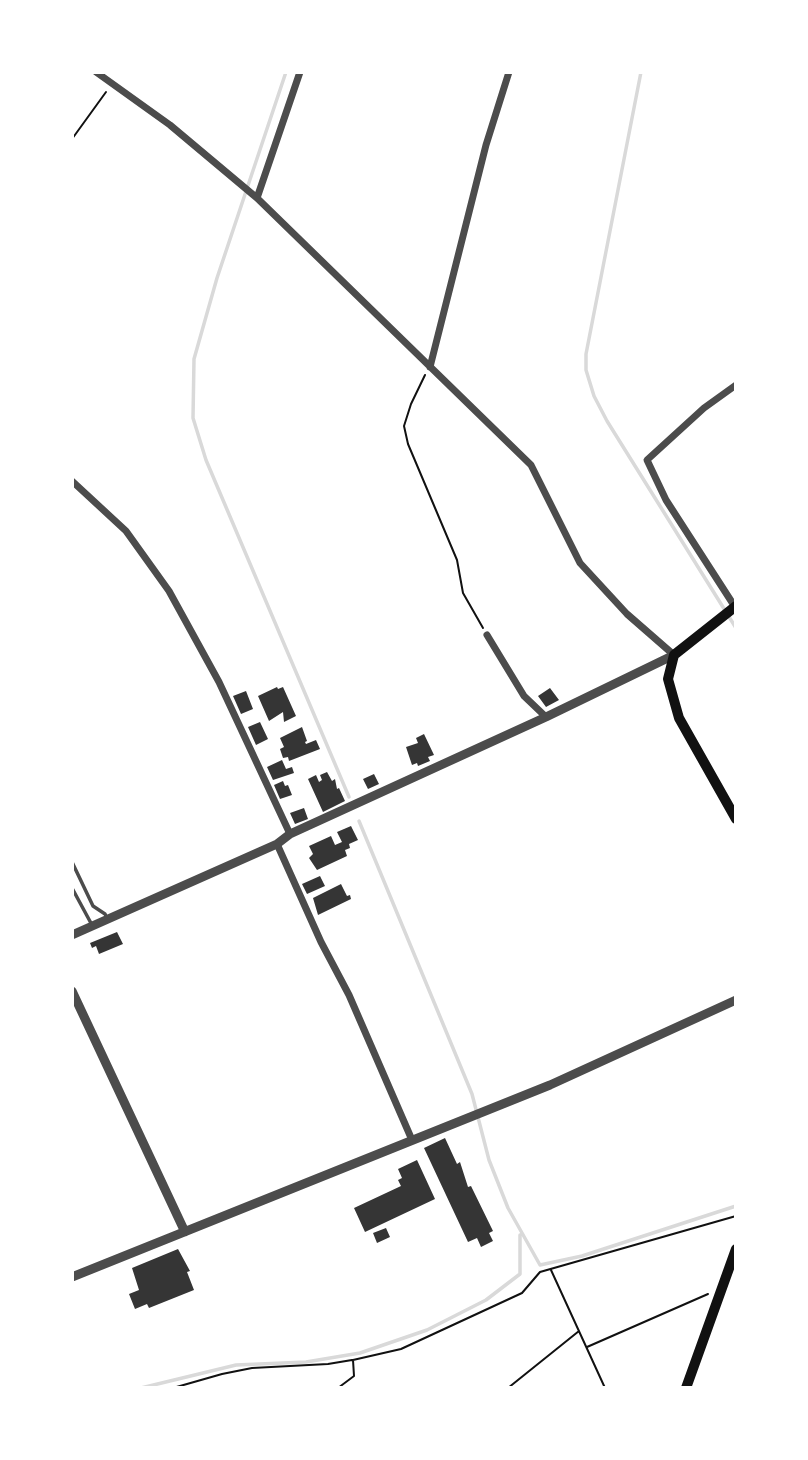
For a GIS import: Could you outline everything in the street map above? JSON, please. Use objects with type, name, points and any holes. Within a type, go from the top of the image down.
[{"type":"main road","points":[[736,606],[674,655],[668,680],[679,718],[736,820]]},
{"type":"main road","points":[[686,1388],[736,1249]]},
{"type":"street","points":[[72,935],[277,844],[290,834],[546,717],[674,655],[626,614],[580,563],[531,465],[257,198],[170,125],[96,72]]},
{"type":"street","points":[[257,198],[300,72]]},
{"type":"street","points":[[429,366],[486,145],[509,72]]},
{"type":"street","points":[[736,385],[704,408],[648,460],[666,500],[736,606]]},
{"type":"street","points":[[72,481],[126,531],[169,591],[219,682],[290,834]]},
{"type":"street","points":[[487,635],[524,696],[546,717]]},
{"type":"street","points":[[277,844],[321,942],[349,995],[412,1140]]},
{"type":"street","points":[[72,991],[185,1232]]},
{"type":"street","points":[[72,1277],[550,1085],[736,1000]]},
{"type":"lane","points":[[72,862],[93,906],[107,918]]},
{"type":"lane","points":[[72,888],[92,925]]},
{"type":"path","points":[[72,139],[112,83]]},
{"type":"path","points":[[429,366],[404,426],[408,444],[457,560],[463,593],[487,635]]},
{"type":"path","points":[[173,1388],[253,1368],[328,1364],[401,1349],[522,1293],[540,1272],[736,1216]]},
{"type":"path","points":[[551,1269],[605,1388]]},
{"type":"path","points":[[587,1347],[701,1296],[719,1296]]},
{"type":"path","points":[[508,1388],[580,1330]]},
{"type":"path","points":[[338,1388],[354,1376],[353,1360]]},
{"type":"building","points":[[283,687],[296,716],[284,722],[283,712],[269,721],[258,696]]},
{"type":"building","points":[[550,688],[559,700],[546,707],[538,696]]},
{"type":"building","points":[[246,691],[253,709],[241,714],[233,696]]},
{"type":"building","points":[[260,722],[268,739],[256,745],[248,727]]},
{"type":"building","points":[[302,727],[306,744],[316,740],[320,749],[289,761],[288,757],[283,758],[280,749],[284,747],[280,738]]},
{"type":"building","points":[[424,734],[434,755],[428,757],[430,761],[418,766],[417,763],[412,765],[406,747],[418,743],[416,738]]},
{"type":"building","points":[[282,760],[286,769],[292,767],[294,773],[273,780],[267,767]]},
{"type":"building","points":[[327,772],[332,781],[335,779],[337,789],[339,788],[345,801],[323,812],[308,779],[316,775],[319,782],[322,780],[320,775]]},
{"type":"building","points":[[374,774],[379,784],[368,789],[363,779]]},
{"type":"building","points":[[283,781],[292,795],[280,799],[274,785]]},
{"type":"building","points":[[304,808],[308,819],[295,824],[290,813]]},
{"type":"building","points":[[351,826],[358,840],[349,844],[350,848],[345,850],[347,856],[317,870],[309,858],[313,854],[309,846],[331,836],[335,845],[342,842],[337,832]]},
{"type":"building","points":[[320,876],[325,886],[307,894],[302,884]]},
{"type":"building","points":[[341,884],[351,899],[318,915],[313,898]]},
{"type":"building","points":[[117,932],[123,944],[99,954],[96,946],[92,948],[90,943]]},
{"type":"building","points":[[445,1138],[457,1164],[460,1162],[468,1187],[471,1186],[493,1231],[489,1233],[493,1241],[481,1247],[477,1238],[468,1242],[424,1148]]},
{"type":"building","points":[[417,1160],[435,1199],[365,1232],[354,1208],[401,1186],[398,1180],[402,1178],[398,1169]]},
{"type":"building","points":[[386,1228],[390,1237],[377,1243],[373,1233]]},
{"type":"building","points":[[178,1249],[190,1271],[187,1272],[194,1290],[149,1308],[147,1304],[135,1309],[129,1294],[139,1290],[132,1268]]},
{"type":"waterway","points":[[286,72],[217,278],[194,359],[193,418],[206,460],[349,797]]},
{"type":"waterway","points":[[641,72],[586,354],[586,370],[594,396],[607,421],[736,628]]},
{"type":"waterway","points":[[359,821],[472,1094],[489,1160],[508,1208],[540,1265],[582,1256],[736,1206]]},
{"type":"waterway","points":[[141,1388],[236,1365],[306,1362],[360,1353],[427,1330],[486,1300],[520,1274],[520,1235]]}]
